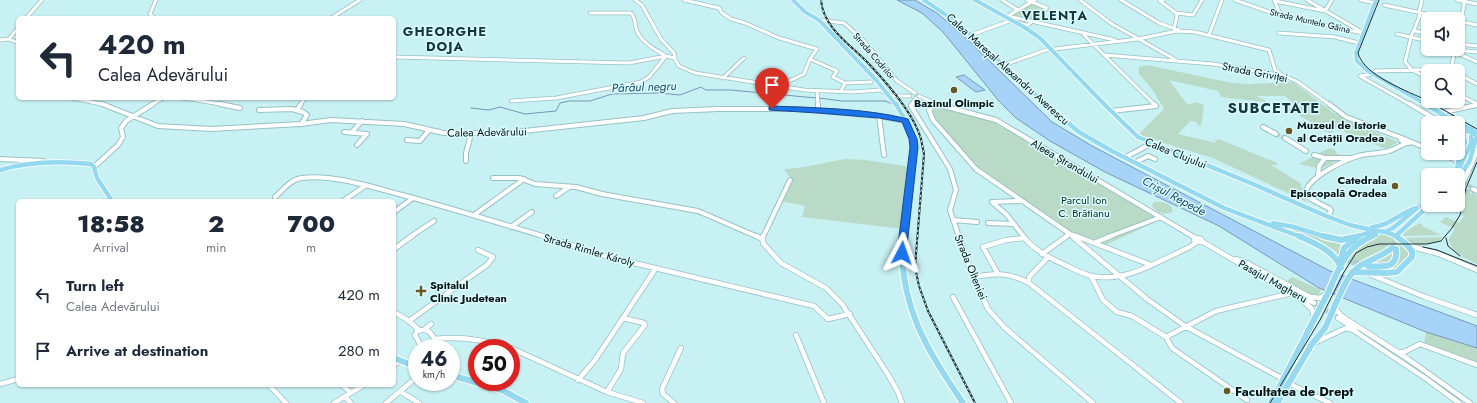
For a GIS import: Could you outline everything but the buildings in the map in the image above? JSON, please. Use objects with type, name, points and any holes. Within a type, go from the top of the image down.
[{"type":"main road","points":[[793,0],[805,12],[819,20],[877,81],[905,119],[913,139],[914,147],[903,240],[902,266],[906,292],[915,321],[923,338],[933,357],[963,403]]},
{"type":"main road","name":"Calea Mareșal Alexandru Averescu","points":[[924,0],[939,9],[971,36],[1062,119],[1079,131],[1223,207],[1261,220],[1309,241],[1332,254],[1340,268]]},
{"type":"main road","name":"Calea Clujului","points":[[976,0],[1029,29],[1052,49],[1132,133],[1152,144],[1253,184],[1345,224],[1401,240]]},
{"type":"main road","points":[[1376,1],[1355,54],[1357,60],[1374,73],[1421,101]]},
{"type":"main road","points":[[1401,90],[1466,124],[1476,136],[1477,143],[1471,161],[1465,168]]},
{"type":"main road","points":[[1412,96],[1421,104],[1441,116]]},
{"type":"main road","points":[[1431,108],[1442,116]]},
{"type":"main road","points":[[1431,108],[1442,116]]},
{"type":"main road","points":[[1465,131],[1476,136]]},
{"type":"main road","points":[[1461,168],[1471,143],[1476,136]]},
{"type":"main road","points":[[1458,168],[1459,160]]},
{"type":"main road","points":[[0,170],[18,164],[91,164],[94,167],[97,178],[111,199]]},
{"type":"main road","name":"Calea Clujului","points":[[1345,224],[1383,227],[1394,221],[1408,210],[1417,208],[1387,232]]},
{"type":"main road","points":[[1397,235],[1422,212]]},
{"type":"main road","points":[[1261,220],[1338,240],[1350,239],[1362,233],[1363,231],[1359,228]]},
{"type":"main road","points":[[1261,220],[1299,233],[1337,254]]},
{"type":"main road","points":[[1340,268],[1345,247],[1358,237],[1377,233]]},
{"type":"main road","points":[[1277,403],[1314,318],[1349,250],[1354,245],[1377,233]]},
{"type":"main road","points":[[1338,240],[1345,247]]},
{"type":"main road","points":[[1351,273],[1358,271],[1394,273],[1399,271],[1412,257],[1411,249],[1401,240]]},
{"type":"main road","points":[[1271,403],[1312,344],[1325,328],[1351,273],[1362,264],[1394,248],[1397,258],[1394,263],[1384,267],[1368,266]]},
{"type":"main road","points":[[396,361],[408,364]]},
{"type":"main road","points":[[460,378],[502,390],[526,403]]},
{"type":"street","points":[[28,16],[42,0]]},
{"type":"street","points":[[152,16],[150,11],[156,0]]},
{"type":"street","points":[[335,16],[360,0]]},
{"type":"street","points":[[635,0],[642,5],[662,39],[674,53],[674,58],[679,66],[695,73],[817,93],[880,90],[892,96],[912,97]]},
{"type":"street","points":[[684,0],[719,8],[722,13],[731,18],[779,38],[817,49],[810,59],[802,76],[788,82],[784,87]]},
{"type":"street","points":[[1002,0],[1018,10]]},
{"type":"street","points":[[1027,0],[1047,8],[1030,23],[1029,29]]},
{"type":"street","points":[[1007,16],[1035,0]]},
{"type":"street","points":[[1080,0],[1112,24],[1177,61]]},
{"type":"street","points":[[1121,0],[1144,15],[1176,30],[1210,35],[1269,50],[1271,51],[1275,70],[1285,76]]},
{"type":"street","points":[[1160,0],[1176,13],[1193,15],[1202,0]]},
{"type":"street","points":[[1210,35],[1222,0]]},
{"type":"street","name":"Strada Muntele Găina","points":[[1235,0],[1281,16],[1363,33]]},
{"type":"street","points":[[1274,0],[1281,16]]},
{"type":"street","points":[[1274,0],[1326,11]]},
{"type":"street","points":[[1307,0],[1363,33]]},
{"type":"street","points":[[1326,11],[1332,0]]},
{"type":"street","points":[[1361,0],[1376,1]]},
{"type":"street","points":[[1421,74],[1412,70],[1405,62],[1411,37],[1415,31],[1420,14],[1419,12],[1422,0]]},
{"type":"street","points":[[1456,0],[1477,4]]},
{"type":"street","points":[[1462,12],[1465,1]]},
{"type":"street","points":[[1384,5],[1419,12]]},
{"type":"street","points":[[590,13],[631,13],[635,18],[637,30],[649,46],[666,56],[674,58]]},
{"type":"street","points":[[1176,13],[1176,30]]},
{"type":"street","points":[[1007,16],[1030,23],[1120,41]]},
{"type":"street","name":"Strada Codrilor","points":[[819,20],[835,21],[845,24],[862,40],[889,75],[915,93],[912,97],[911,106],[932,140]]},
{"type":"street","points":[[971,36],[1012,20]]},
{"type":"street","points":[[1465,22],[1477,25]]},
{"type":"street","points":[[1018,23],[1030,23]]},
{"type":"street","points":[[1352,27],[1365,27]]},
{"type":"street","points":[[9,39],[16,30]]},
{"type":"street","points":[[1004,65],[1046,50],[1138,39],[1176,30]]},
{"type":"street","points":[[1415,31],[1421,32]]},
{"type":"street","points":[[1083,34],[1156,106],[1111,111]]},
{"type":"street","points":[[1279,34],[1335,37],[1359,43]]},
{"type":"street","points":[[1398,34],[1421,39]]},
{"type":"street","points":[[0,40],[9,39],[16,42]]},
{"type":"street","points":[[1269,50],[1272,49],[1272,45]]},
{"type":"street","points":[[1465,45],[1477,46]]},
{"type":"street","points":[[1465,51],[1476,52]]},
{"type":"street","points":[[1465,55],[1477,62]]},
{"type":"street","points":[[396,57],[629,63],[666,56]]},
{"type":"street","points":[[511,101],[556,98],[641,82],[647,80],[659,62],[666,56]]},
{"type":"street","name":"Strada Griviței","points":[[1104,56],[1226,66],[1285,76],[1298,82],[1346,117],[1391,135],[1401,142],[1421,146]]},
{"type":"street","points":[[723,78],[744,58]]},
{"type":"street","points":[[810,59],[837,71],[834,77],[845,83],[871,82]]},
{"type":"street","points":[[1421,70],[1374,73],[1360,76],[1429,116]]},
{"type":"street","points":[[1465,78],[1477,84]]},
{"type":"street","points":[[841,91],[845,83]]},
{"type":"street","name":"Strada Codrilor","points":[[906,88],[912,97]]},
{"type":"street","points":[[817,93],[818,109]]},
{"type":"street","name":"Aleea Ștrandului","points":[[912,97],[934,105],[985,116],[996,120],[1161,217],[1196,240]]},
{"type":"street","points":[[1465,98],[1477,104]]},
{"type":"street","name":"Calea Adevărului","points":[[81,100],[109,106],[154,125],[174,128],[212,129],[301,124],[331,120],[404,124],[444,133],[504,133],[644,118],[672,111],[718,108],[818,109],[905,119]]},
{"type":"street","points":[[94,167],[118,145],[123,137],[121,128],[123,125],[133,116],[160,100]]},
{"type":"street","points":[[196,100],[240,108]]},
{"type":"street","points":[[297,110],[304,100]]},
{"type":"street","points":[[1444,112],[1477,104]]},
{"type":"street","points":[[934,105],[930,110],[933,120],[976,169],[1070,234],[1147,299],[1185,326],[1286,381],[1330,403]]},
{"type":"street","points":[[259,110],[297,110],[307,114],[301,124]]},
{"type":"street","points":[[879,116],[884,155]]},
{"type":"street","points":[[894,118],[909,130]]},
{"type":"street","points":[[352,132],[362,121]]},
{"type":"street","points":[[1263,128],[1276,134]]},
{"type":"street","points":[[407,140],[420,141],[429,130]]},
{"type":"street","points":[[344,132],[367,134],[357,145]]},
{"type":"street","points":[[466,160],[466,153],[471,134]]},
{"type":"street","points":[[1285,138],[1306,151]]},
{"type":"street","name":"Strada Olteniei","points":[[932,140],[950,169],[954,180],[956,190],[950,210],[973,277],[988,309],[1005,328],[1093,403]]},
{"type":"street","points":[[1314,155],[1325,158],[1354,158],[1388,151],[1401,142],[1408,143]]},
{"type":"street","points":[[1126,157],[1152,144]]},
{"type":"street","points":[[1471,161],[1477,150]]},
{"type":"street","points":[[1136,162],[1148,156],[1155,159]]},
{"type":"street","points":[[1318,176],[1318,169],[1325,158]]},
{"type":"street","points":[[1328,214],[1331,211],[1330,209],[1311,199],[1305,193],[1306,189],[1318,176],[1354,158]]},
{"type":"street","points":[[0,159],[62,163]]},
{"type":"street","points":[[1454,160],[1458,163]]},
{"type":"street","name":"Strada Rimler Károly","points":[[275,197],[296,179],[325,178],[365,186],[474,214],[609,257],[814,306],[828,319],[850,314]]},
{"type":"street","points":[[493,178],[524,179],[535,184],[569,187],[698,211],[762,239],[763,243],[781,263],[826,288],[842,304],[850,314],[898,392],[902,403]]},
{"type":"street","points":[[474,214],[524,179]]},
{"type":"street","points":[[762,239],[790,180]]},
{"type":"street","points":[[346,199],[365,186]]},
{"type":"street","points":[[556,196],[569,187]]},
{"type":"street","points":[[396,211],[413,198]]},
{"type":"street","points":[[1021,201],[992,202],[1007,215],[1024,238],[1042,254],[1091,276],[1100,278],[1121,277],[1188,248],[1196,240],[1203,242],[1232,258],[1292,294],[1310,306],[1314,318]]},
{"type":"street","points":[[511,227],[532,212]]},
{"type":"street","points":[[1318,213],[1328,214],[1333,219]]},
{"type":"street","points":[[1094,243],[1161,217]]},
{"type":"street","points":[[953,220],[977,222]]},
{"type":"street","points":[[396,248],[434,221]]},
{"type":"street","points":[[988,223],[1014,224]]},
{"type":"street","points":[[1070,234],[1151,265]]},
{"type":"street","points":[[1042,254],[1070,234]]},
{"type":"street","points":[[998,274],[983,247],[985,245],[1006,240],[1024,238]]},
{"type":"street","points":[[1401,240],[1416,248],[1439,254],[1477,270]]},
{"type":"street","points":[[409,321],[488,264],[493,257],[478,250]]},
{"type":"street","points":[[1412,257],[1418,252],[1422,251],[1439,254]]},
{"type":"street","points":[[1029,284],[1029,277],[1048,258]]},
{"type":"street","points":[[1232,258],[1247,263],[1310,298],[1320,298],[1328,293]]},
{"type":"street","name":"Pasajul Magheru","points":[[1232,258],[1314,304]]},
{"type":"street","points":[[578,380],[595,360],[656,268]]},
{"type":"street","points":[[1358,271],[1477,315]]},
{"type":"street","points":[[973,277],[1010,274],[1029,284],[1181,403]]},
{"type":"street","points":[[1091,276],[1103,300],[1117,312],[1132,316],[1166,338],[1172,348],[1247,400]]},
{"type":"street","points":[[1166,338],[1185,326],[1216,311],[1292,294]]},
{"type":"street","points":[[953,297],[1011,403]]},
{"type":"street","points":[[1336,303],[1337,311],[1344,317],[1415,364],[1470,403]]},
{"type":"street","points":[[396,313],[409,321],[419,330]]},
{"type":"street","points":[[607,392],[623,368],[623,354],[645,325],[644,323],[623,318]]},
{"type":"street","points":[[1338,318],[1415,364]]},
{"type":"street","points":[[416,339],[414,335],[419,330],[425,329],[431,324]]},
{"type":"street","points":[[1312,344],[1349,328],[1355,330],[1425,378]]},
{"type":"street","points":[[425,329],[433,339]]},
{"type":"street","points":[[796,335],[824,403]]},
{"type":"street","points":[[440,339],[451,336],[473,339]]},
{"type":"street","points":[[1397,352],[1403,353],[1416,344],[1420,338]]},
{"type":"street","points":[[1380,344],[1455,401]]},
{"type":"street","points":[[1416,344],[1477,365]]},
{"type":"street","points":[[674,403],[663,394],[662,389],[681,348]]},
{"type":"street","points":[[520,352],[607,392],[643,403]]},
{"type":"street","points":[[0,384],[16,380]]},
{"type":"street","points":[[386,403],[408,385]]},
{"type":"street","points":[[271,387],[286,403]]},
{"type":"street","points":[[344,387],[352,393]]},
{"type":"street","points":[[334,403],[361,387]]},
{"type":"street","points":[[400,392],[419,403]]},
{"type":"street","points":[[1455,401],[1458,394]]},
{"type":"street","points":[[345,397],[352,403]]},
{"type":"street","points":[[1455,401],[1463,398]]},
{"type":"green space","points":[[1031,3],[1046,8],[1031,21],[1011,15]]},
{"type":"green space","points":[[1147,65],[1232,83],[1248,84],[1293,82],[1335,114],[1398,142],[1386,149],[1335,128],[1331,129],[1334,132],[1329,133],[1287,108],[1300,109],[1285,96],[1256,96],[1265,100],[1265,102],[1221,97],[1218,91],[1169,80],[1187,104],[1195,102],[1204,105],[1201,126],[1196,122],[1190,121],[1178,134],[1216,143],[1215,140],[1219,139],[1277,163],[1278,165],[1271,165],[1300,183],[1307,202],[1213,158],[1138,135],[1164,109],[1152,89],[1139,74],[1139,67]]},
{"type":"green space","name":"Parcul Ion C. Brătianu","points":[[933,107],[985,117],[1003,128],[1023,136],[1161,219],[1106,245],[1069,233],[979,169],[936,122],[930,113]]},
{"type":"green space","points":[[1329,148],[1335,150],[1337,154],[1346,156],[1321,169],[1299,164]]},
{"type":"green space","points":[[846,159],[865,160],[912,167],[904,229],[802,217],[805,206],[780,201],[792,180],[784,169]]},
{"type":"green space","points":[[1465,192],[1477,195],[1477,264],[1464,258],[1452,248],[1449,239],[1455,229],[1440,222],[1446,217],[1459,223],[1464,216],[1460,214],[1460,212],[1465,212]]},
{"type":"green space","points":[[1154,202],[1166,203],[1172,208],[1173,211],[1170,213],[1158,212],[1153,208],[1152,205]]},
{"type":"green space","points":[[1420,223],[1423,225],[1422,226],[1441,235],[1402,236],[1406,231]]},
{"type":"green space","points":[[1286,226],[1337,242],[1341,246],[1338,253],[1320,242]]},
{"type":"green space","points":[[1374,232],[1385,234],[1403,243],[1388,243],[1389,245],[1406,246],[1410,254],[1394,271],[1358,270],[1392,252],[1394,253],[1392,267],[1396,264],[1399,250],[1388,246],[1380,253],[1353,265],[1347,263],[1355,249],[1369,240],[1379,236]]},
{"type":"green space","points":[[1443,237],[1436,242],[1422,244],[1408,243],[1403,238]]},
{"type":"green space","points":[[1292,277],[1321,290],[1318,296],[1310,295],[1287,281]]},
{"type":"green space","points":[[1426,332],[1477,348],[1477,364],[1424,343]]},
{"type":"water","name":"Crișul Repede","points":[[897,0],[915,0],[937,13],[966,38],[1052,122],[1092,146],[1330,271],[1477,326],[1477,348],[1426,332],[1319,288],[1219,226],[1105,172],[1050,141],[1016,118],[998,100],[943,32],[922,13]]},
{"type":"water","points":[[964,75],[985,90],[976,92],[956,77]]},
{"type":"waterway","name":"Pârâul negru","points":[[471,108],[489,110],[500,107],[525,114],[556,111],[560,103],[569,101],[590,101],[612,94],[659,93],[680,95],[701,87],[706,90],[731,90],[816,98]]},
{"type":"waterway","name":"Pârâul negru","points":[[819,98],[842,101],[885,101],[893,104]]},
{"type":"tunnel","points":[[1276,134],[1285,138]]},
{"type":"tunnel","points":[[1465,182],[1473,189]]},
{"type":"tunnel","points":[[1465,191],[1474,192]]},
{"type":"tunnel","points":[[1417,208],[1421,205]]},
{"type":"tunnel","points":[[1392,248],[1396,236]]},
{"type":"tunnel","points":[[1337,253],[1353,262],[1364,265]]},
{"type":"tunnel","points":[[1314,303],[1338,318]]},
{"type":"tram line","points":[[1379,0],[1358,53],[1362,61],[1369,69],[1388,82],[1428,101],[1477,129]]},
{"type":"tram line","points":[[1270,403],[1320,320],[1344,272],[1356,253],[1367,247],[1379,244],[1427,244],[1441,241],[1452,228],[1460,215],[1466,188],[1477,162]]},
{"type":"tram line","points":[[1446,238],[1448,246],[1460,256]]},
{"type":"tram line","points":[[1423,247],[1437,250],[1477,266]]},
{"type":"railway","points":[[821,0],[823,10],[832,28],[892,89],[912,119],[921,139],[924,154],[915,267],[919,286],[928,311],[975,403]]},
{"type":"place","name":"Bazinul Olimpic","points":[[954,90]]},
{"type":"place","name":"Muzeul de Istorie al Cetății Oradea","points":[[1289,131]]},
{"type":"place","name":"Catedrala Episcopală Oradea","points":[[1395,186]]},
{"type":"place","name":"Spitalul Clinic Judetean","points":[[421,291]]},
{"type":"place","name":"Facultatea de Drept","points":[[1227,391]]},
{"type":"district","name":"VELENȚA","points":[[1055,15]]},
{"type":"district","name":"GHEORGHE DOJA","points":[[445,38]]},
{"type":"district","name":"SUBCETATE","points":[[1274,108]]},
{"type":"route","points":[[772,109],[818,110],[879,116],[906,121],[913,139],[914,147],[902,253]]}]
